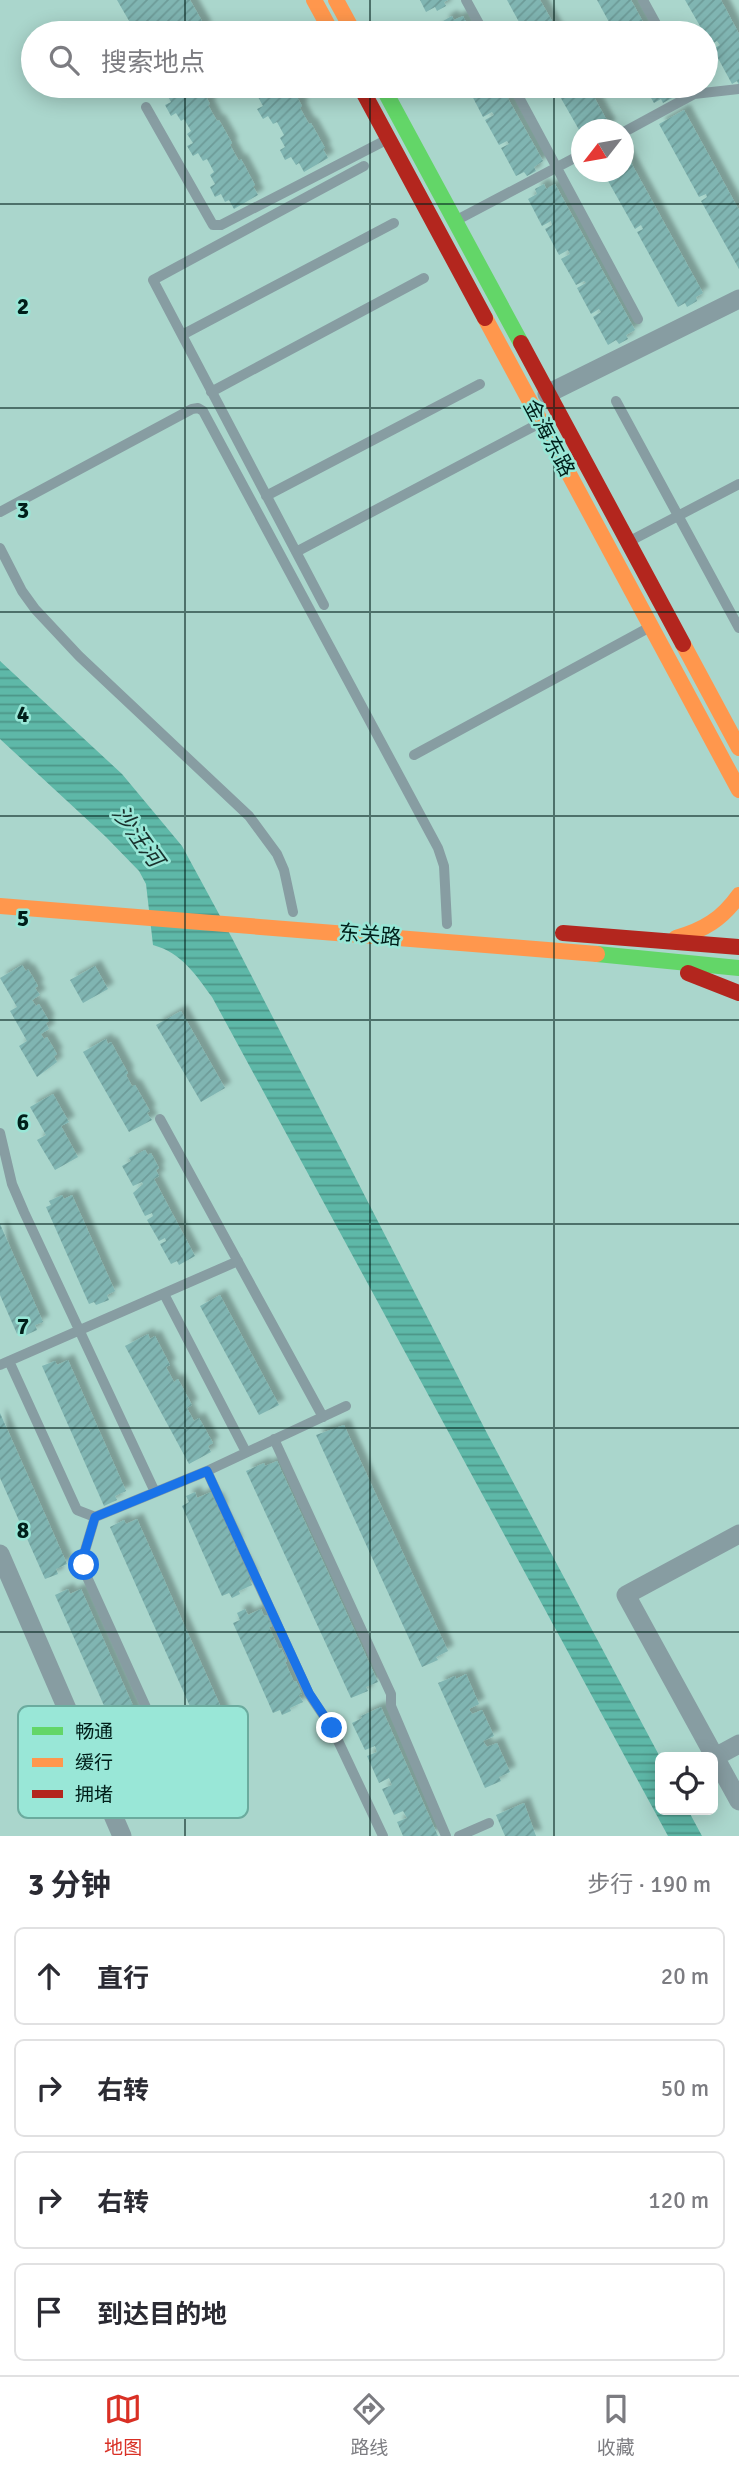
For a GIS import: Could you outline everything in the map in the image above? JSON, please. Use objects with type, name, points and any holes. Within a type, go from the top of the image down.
[{"type":"main road","points":[[314,0],[325,21]]},
{"type":"main road","points":[[336,0],[347,21]]},
{"type":"main road","name":"金海东路","points":[[367,98],[739,790]]},
{"type":"main road","name":"金海东路","points":[[388,98],[739,748]]},
{"type":"main road","points":[[667,940],[698,931],[725,916],[739,895]]},
{"type":"main road","name":"东关路","points":[[0,906],[544,949],[739,968]]},
{"type":"main road","points":[[545,932],[739,947]]},
{"type":"main road","points":[[650,959],[739,993]]},
{"type":"street","points":[[547,394],[739,299]]},
{"type":"street","points":[[712,1752],[626,1595],[739,1534]]},
{"type":"street","points":[[0,1554],[66,1706]]},
{"type":"street","points":[[718,1755],[739,1744]]},
{"type":"street","points":[[718,1762],[739,1801]]},
{"type":"street","points":[[114,1818],[122,1836]]},
{"type":"lane","points":[[466,0],[477,21]]},
{"type":"lane","points":[[643,0],[654,21]]},
{"type":"lane","points":[[718,89],[739,89]]},
{"type":"lane","points":[[519,98],[638,319]]},
{"type":"lane","points":[[634,126],[679,98]]},
{"type":"lane","points":[[146,107],[213,225],[221,225],[389,138]]},
{"type":"lane","points":[[455,222],[571,160]]},
{"type":"lane","points":[[324,605],[153,280],[364,166]]},
{"type":"lane","points":[[182,335],[394,223]]},
{"type":"lane","points":[[211,391],[424,278]]},
{"type":"lane","points":[[267,496],[480,384]]},
{"type":"lane","points":[[616,401],[739,628]]},
{"type":"lane","points":[[0,512],[191,409],[198,408],[203,411],[438,848],[444,866],[447,924]]},
{"type":"lane","points":[[296,552],[541,423]]},
{"type":"lane","points":[[627,542],[739,484]]},
{"type":"lane","points":[[0,548],[22,592],[35,609],[79,656],[249,816],[277,854],[284,870],[293,912]]},
{"type":"lane","points":[[414,755],[650,627]]},
{"type":"lane","points":[[160,1119],[323,1417]]},
{"type":"lane","points":[[0,1133],[12,1184],[24,1212],[155,1492]]},
{"type":"lane","points":[[238,1261],[5,1363],[77,1510],[95,1517],[207,1471],[346,1406]]},
{"type":"lane","points":[[164,1294],[246,1452]]},
{"type":"lane","points":[[274,1439],[391,1694],[391,1706],[446,1836]]},
{"type":"lane","points":[[207,1471],[309,1693],[332,1728],[383,1836]]},
{"type":"lane","points":[[95,1517],[84,1554],[87,1577],[145,1706]]},
{"type":"lane","points":[[459,1836],[489,1824]]},
{"type":"water","name":"沙汪河","points":[[0,661],[122,774],[182,846],[489,1437],[657,1752],[655,1752],[655,1812],[212,997],[180,959],[153,945],[146,884],[139,871],[0,739]]},
{"type":"water","points":[[657,1815],[691,1815],[702,1836],[668,1836]]},
{"type":"building","points":[[117,0],[190,0],[202,21],[129,21]]},
{"type":"building","points":[[420,0],[448,0],[444,2],[446,6],[437,11],[435,7],[426,12]]},
{"type":"building","points":[[507,0],[540,0],[552,21],[518,21]]},
{"type":"building","points":[[597,0],[631,0],[642,21],[608,21]]},
{"type":"building","points":[[685,0],[721,0],[739,34],[739,85],[737,81],[732,84],[718,58],[718,21],[697,21]]},
{"type":"building","points":[[452,16],[454,20],[463,16],[466,21],[443,21]]},
{"type":"building","points":[[169,98],[207,98],[258,195],[234,209],[229,200],[225,202],[221,194],[215,197],[210,187],[215,184],[210,175],[214,172],[207,159],[203,161],[198,153],[193,156],[187,146],[193,143],[187,134],[191,131],[184,119],[181,121],[176,113],[171,116],[165,105],[171,102]]},
{"type":"building","points":[[259,98],[298,98],[302,106],[300,108],[325,148],[323,149],[328,158],[304,172],[299,163],[296,165],[291,157],[285,160],[280,150],[285,147],[280,138],[284,135],[277,122],[273,124],[268,116],[263,119],[257,109],[263,106]]},
{"type":"building","points":[[473,98],[508,98],[543,161],[534,167],[536,171],[527,176],[524,172],[516,176],[501,148],[509,144],[507,141],[499,145],[485,120],[494,115],[492,112],[483,117]]},
{"type":"building","points":[[561,98],[595,98],[606,119],[573,119]]},
{"type":"building","points":[[651,98],[672,98],[663,103],[661,99],[654,103]]},
{"type":"building","points":[[684,110],[739,210],[739,269],[701,201],[707,197],[706,194],[699,197],[659,124]]},
{"type":"building","points":[[634,168],[703,293],[696,297],[697,301],[687,307],[685,303],[678,307],[637,232],[643,229],[641,225],[635,229],[609,182],[634,182]]},
{"type":"building","points":[[544,184],[546,189],[555,184],[635,330],[626,335],[628,339],[619,344],[616,340],[608,345],[593,317],[601,312],[599,309],[591,314],[577,288],[586,283],[584,281],[576,285],[561,259],[570,254],[568,250],[559,255],[545,229],[552,225],[551,221],[542,226],[528,199],[537,194],[535,189]]},
{"type":"building","points":[[22,965],[26,971],[28,969],[38,986],[35,988],[40,995],[32,1000],[36,1006],[39,1004],[49,1021],[46,1023],[49,1029],[41,1034],[44,1039],[47,1037],[57,1054],[54,1056],[57,1062],[37,1077],[19,1046],[27,1041],[10,1011],[17,1007],[0,978]]},
{"type":"building","points":[[95,966],[108,989],[83,1003],[70,980]]},
{"type":"building","points":[[181,1011],[225,1088],[201,1102],[156,1025]]},
{"type":"building","points":[[106,1039],[108,1044],[111,1042],[132,1086],[135,1085],[150,1111],[147,1113],[152,1120],[129,1132],[83,1052]]},
{"type":"building","points":[[53,1094],[69,1122],[61,1126],[78,1157],[55,1170],[37,1140],[46,1135],[30,1107]]},
{"type":"building","points":[[145,1150],[148,1155],[151,1153],[159,1168],[156,1170],[159,1176],[154,1179],[195,1256],[179,1265],[177,1261],[171,1264],[160,1244],[166,1241],[165,1238],[159,1241],[147,1220],[153,1216],[152,1213],[145,1216],[133,1193],[142,1182],[133,1186],[122,1166],[131,1161],[129,1158]]},
{"type":"building","points":[[62,1195],[64,1199],[72,1195],[115,1291],[107,1295],[109,1300],[96,1305],[94,1302],[89,1304],[46,1207],[51,1205],[49,1201]]},
{"type":"building","points":[[0,1224],[43,1322],[35,1325],[37,1330],[24,1336],[22,1332],[17,1334],[0,1295]]},
{"type":"building","points":[[220,1295],[279,1405],[259,1415],[200,1306]]},
{"type":"building","points":[[148,1334],[150,1339],[155,1336],[170,1365],[166,1367],[174,1382],[178,1379],[192,1405],[187,1408],[194,1421],[199,1418],[213,1443],[208,1446],[211,1452],[189,1464],[125,1346]]},
{"type":"building","points":[[68,1360],[126,1491],[115,1496],[117,1500],[104,1506],[42,1366],[55,1361],[57,1365]]},
{"type":"building","points":[[0,1413],[67,1564],[56,1569],[58,1574],[45,1579],[0,1478]]},
{"type":"building","points":[[344,1425],[448,1651],[436,1657],[438,1660],[422,1667],[316,1435]]},
{"type":"building","points":[[277,1461],[378,1682],[366,1687],[368,1691],[351,1698],[246,1471]]},
{"type":"building","points":[[195,1492],[197,1498],[211,1492],[214,1499],[217,1498],[222,1509],[219,1510],[237,1544],[234,1545],[252,1577],[249,1578],[252,1585],[232,1598],[229,1593],[222,1596],[182,1506],[189,1502],[186,1496]]},
{"type":"building","points":[[137,1519],[220,1706],[190,1706],[110,1527],[124,1520],[126,1524]]},
{"type":"building","points":[[68,1589],[70,1594],[81,1589],[133,1706],[104,1706],[55,1595]]},
{"type":"building","points":[[245,1609],[248,1615],[261,1609],[264,1616],[267,1615],[272,1626],[269,1627],[302,1694],[299,1695],[303,1702],[282,1715],[280,1710],[273,1713],[233,1623],[240,1620],[237,1613]]},
{"type":"building","points":[[466,1674],[479,1704],[469,1709],[472,1714],[482,1710],[494,1736],[483,1741],[487,1747],[497,1743],[510,1772],[499,1777],[501,1781],[485,1788],[438,1683]]},
{"type":"building","points":[[381,1707],[438,1836],[403,1836],[397,1822],[407,1818],[403,1811],[394,1815],[382,1789],[392,1785],[389,1778],[379,1783],[367,1756],[377,1752],[375,1746],[365,1750],[352,1723]]},
{"type":"building","points":[[524,1803],[536,1836],[505,1836],[496,1815]]},
{"type":"traffic: fast","points":[[388,98],[521,343]]},
{"type":"traffic: fast","points":[[597,954],[739,968]]},
{"type":"traffic: slow","points":[[314,0],[325,21]]},
{"type":"traffic: slow","points":[[336,0],[347,21]]},
{"type":"traffic: slow","points":[[485,318],[739,790]]},
{"type":"traffic: slow","points":[[683,644],[739,748]]},
{"type":"traffic: slow","points":[[676,938],[712,922],[726,911],[739,895]]},
{"type":"traffic: slow","points":[[0,906],[597,954]]},
{"type":"traffic: jam","points":[[366,98],[485,318]]},
{"type":"traffic: jam","points":[[521,343],[683,644]]},
{"type":"traffic: jam","points":[[563,933],[739,947]]},
{"type":"traffic: jam","points":[[688,973],[739,993]]},
{"type":"route","points":[[84,1565],[84,1554],[95,1517],[207,1471],[309,1693],[332,1728]]}]
